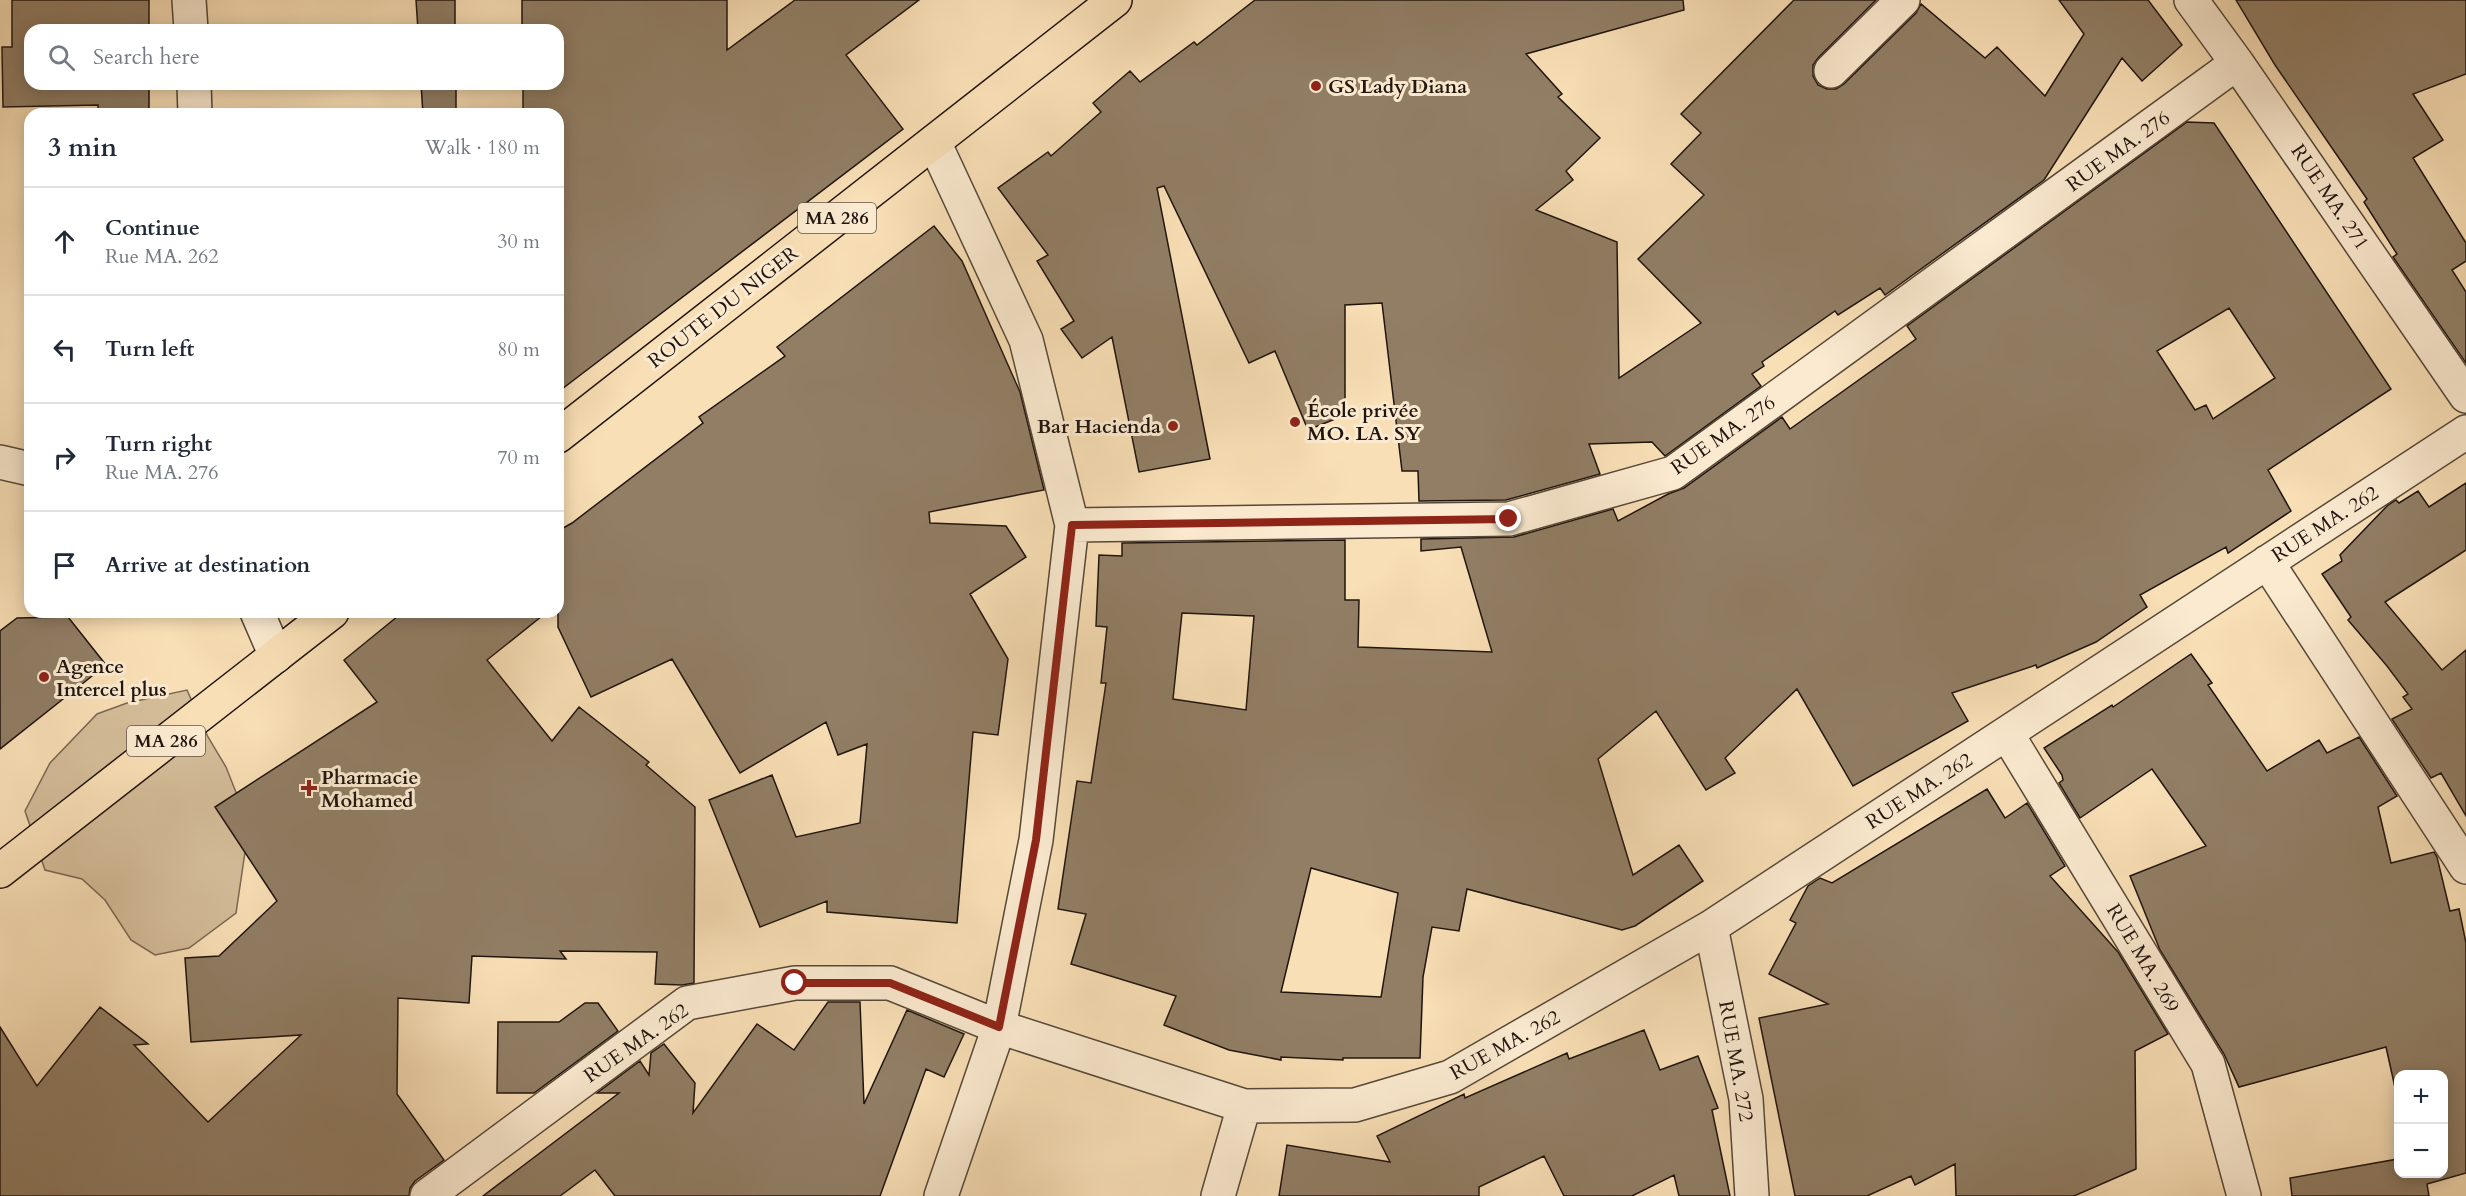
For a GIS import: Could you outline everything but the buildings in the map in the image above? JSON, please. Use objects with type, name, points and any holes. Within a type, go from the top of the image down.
[{"type":"main road","name":"ROUTE DU NIGER","points":[[564,431],[1114,0]]},
{"type":"main road","name":"MA 286","points":[[0,871],[324,618]]},
{"type":"street","points":[[189,0],[191,24]]},
{"type":"street","points":[[1831,71],[1903,0]]},
{"type":"street","name":"RUE MA. 271","points":[[2191,0],[2237,63],[2466,396]]},
{"type":"street","name":"RUE MA. 276","points":[[1072,525],[1509,519],[1673,473],[2060,194],[2237,63]]},
{"type":"street","points":[[194,90],[195,108]]},
{"type":"street","points":[[934,142],[1026,340],[1072,525],[1036,840],[999,1027],[941,1196]]},
{"type":"street","name":"RUE MA. 262","points":[[428,1196],[687,1003],[795,983],[890,983],[999,1027],[1244,1106],[1355,1105],[1450,1077],[1711,927],[2466,432]]},
{"type":"street","points":[[0,462],[24,467]]},
{"type":"street","points":[[2267,562],[2466,867]]},
{"type":"street","points":[[260,618],[276,656]]},
{"type":"street","name":"RUE MA. 269","points":[[2007,734],[2208,1064],[2244,1196]]},
{"type":"street","name":"RUE MA. 272","points":[[1711,927],[1746,1099],[1752,1196]]},
{"type":"street","points":[[1218,1196],[1244,1106]]},
{"type":"shaded area","points":[[187,690],[208,737],[226,767],[249,825],[236,913],[189,948],[155,955],[131,940],[105,900],[82,879],[45,870],[25,811],[50,763],[97,714],[127,703]]},
{"type":"place","name":"GS Lady Diana","points":[[1316,86]]},
{"type":"place","name":"École privée MO. LA. SY","points":[[1295,422]]},
{"type":"place","name":"Bar Hacienda","points":[[1173,426]]},
{"type":"place","name":"Agence Intercel plus","points":[[44,677]]},
{"type":"place","name":"Pharmacie Mohamed","points":[[309,788]]},
{"type":"route","points":[[795,983],[890,983],[999,1027],[1036,840],[1072,525],[1509,519]]}]
